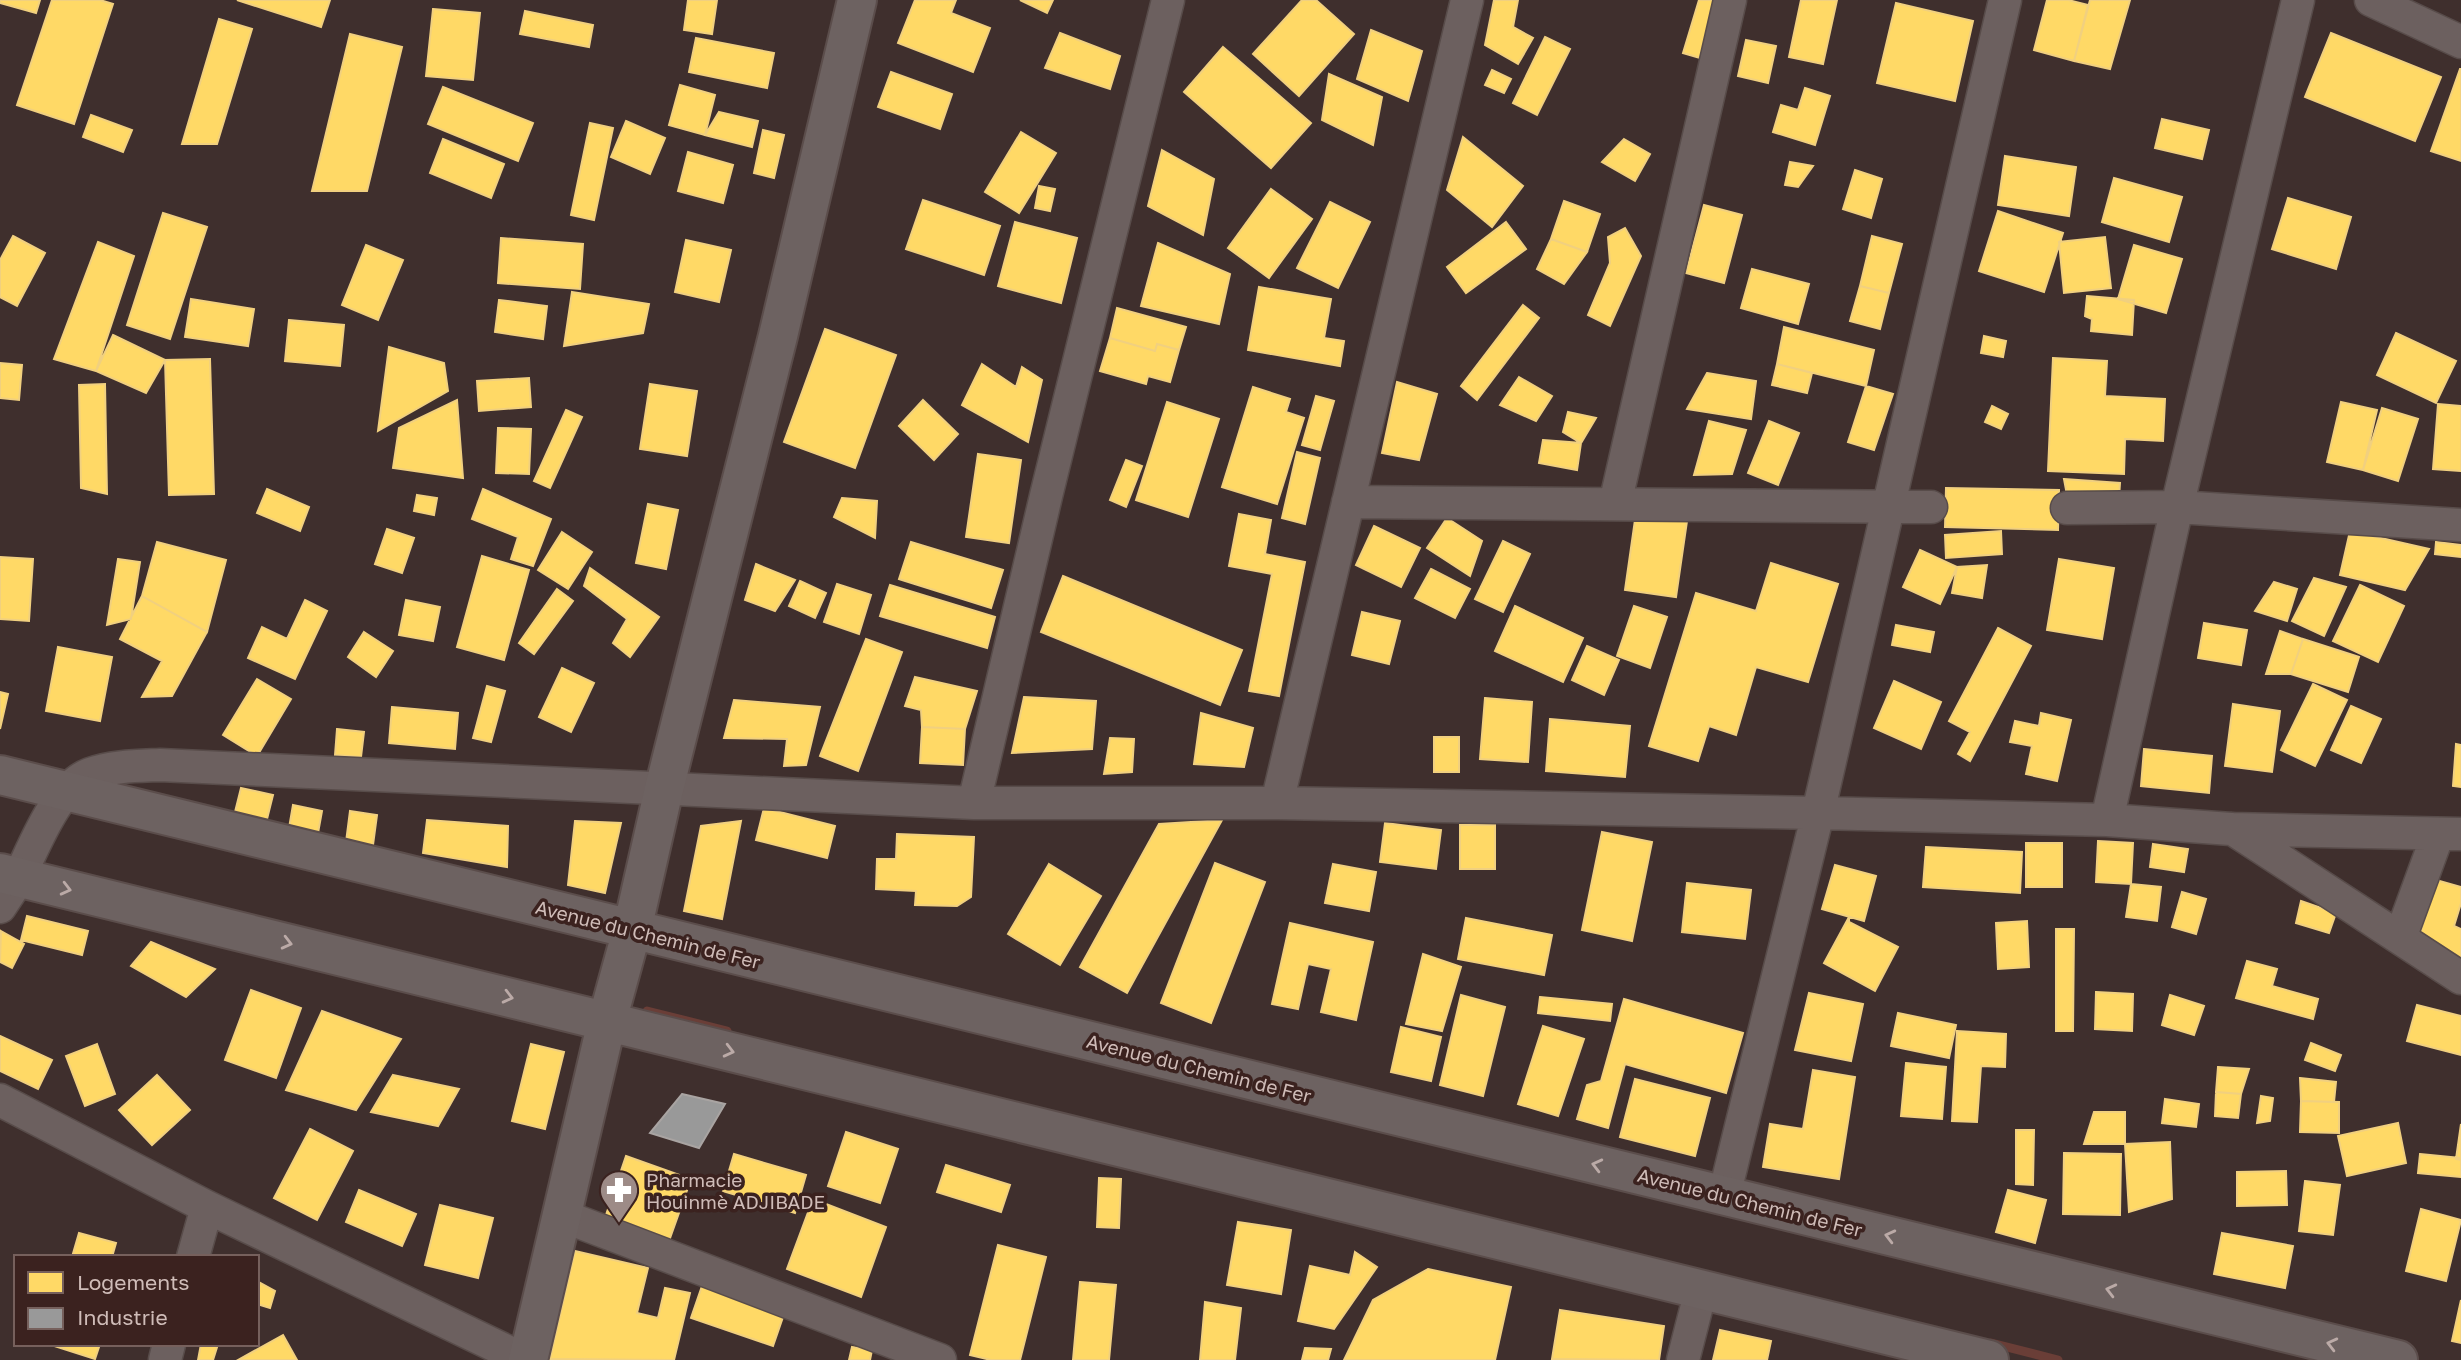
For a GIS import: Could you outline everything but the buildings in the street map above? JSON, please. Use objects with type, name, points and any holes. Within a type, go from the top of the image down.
[{"type":"main road","points":[[527,1360],[607,1021],[632,930],[664,789],[778,336],[857,0]]},
{"type":"main road","name":"Avenue du Chemin de Fer","points":[[0,775],[2398,1360]]},
{"type":"main road","points":[[6,886],[607,1021],[1989,1360]]},
{"type":"street","points":[[974,803],[1046,496],[1168,0]]},
{"type":"street","points":[[1278,803],[1467,0]]},
{"type":"street","points":[[1615,504],[1730,0]]},
{"type":"street","points":[[1724,1196],[1818,813],[2005,0]]},
{"type":"street","points":[[2107,820],[2298,0]]},
{"type":"street","points":[[2371,0],[2461,42]]},
{"type":"street","points":[[1348,502],[1931,507]]},
{"type":"street","points":[[2067,508],[2178,507],[2461,525]]},
{"type":"street","points":[[6,886],[66,791],[88,775],[123,767],[160,765],[974,803],[1278,803],[1818,813],[2107,820],[2231,828],[2449,834],[2400,938]]},
{"type":"street","points":[[2231,828],[2461,978]]},
{"type":"street","points":[[0,1100],[207,1207],[527,1360]]},
{"type":"street","points":[[194,1255],[207,1207]]},
{"type":"street","points":[[563,1216],[940,1360]]},
{"type":"street","points":[[1683,1360],[1701,1290]]},
{"type":"waterway","points":[[647,1011],[727,1031]]},
{"type":"waterway","points":[[1991,1343],[2058,1360]]},
{"type":"place","name":"Pharmacie Houinmè ADJIBADE","points":[[619,1224]]}]
